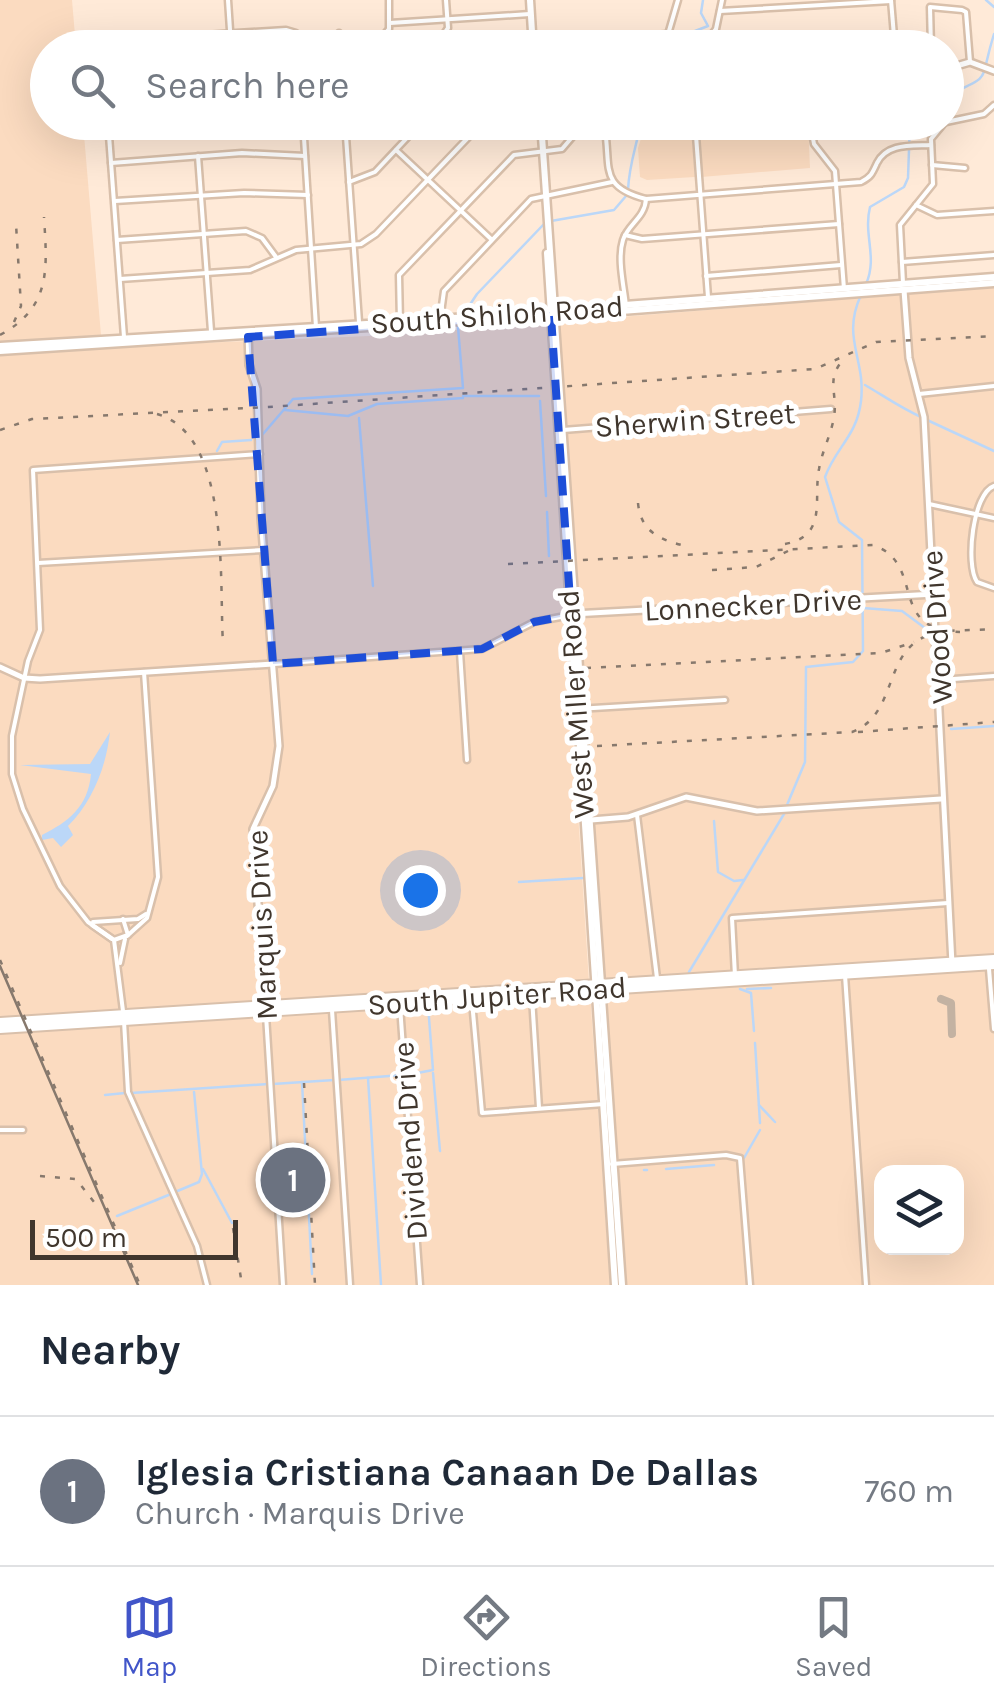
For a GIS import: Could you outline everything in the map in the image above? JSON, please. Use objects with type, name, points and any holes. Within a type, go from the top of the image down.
[{"type":"main road","points":[[531,0],[533,30]]},
{"type":"main road","name":"West Miller Road","points":[[541,140],[618,1285]]},
{"type":"main road","name":"South Shiloh Road","points":[[0,348],[359,328],[994,280]]},
{"type":"main road","name":"Sherwin Street","points":[[553,314],[560,388]]},
{"type":"main road","name":"West Miller Road","points":[[560,388],[561,430]]},
{"type":"main road","name":"South Jupiter Road","points":[[0,1025],[992,962]]},
{"type":"main road","points":[[112,1014],[122,1000]]},
{"type":"main road","name":"South Jupiter Road","points":[[67,1021],[112,1014],[124,1017]]},
{"type":"street","points":[[228,0],[230,30]]},
{"type":"street","points":[[386,30],[390,23],[389,0]]},
{"type":"street","points":[[446,0],[446,30]]},
{"type":"street","points":[[669,30],[678,0]]},
{"type":"street","points":[[715,30],[722,0]]},
{"type":"street","points":[[720,11],[891,1],[893,30]]},
{"type":"street","points":[[931,30],[929,10],[936,4],[966,12],[970,62]]},
{"type":"street","points":[[390,23],[532,14]]},
{"type":"street","points":[[964,64],[970,62],[992,70]]},
{"type":"street","points":[[964,118],[984,114],[994,106]]},
{"type":"street","points":[[109,140],[124,342]]},
{"type":"street","points":[[304,140],[316,330]]},
{"type":"street","points":[[346,140],[359,328]]},
{"type":"street","points":[[348,182],[375,172],[405,140]]},
{"type":"street","points":[[120,279],[258,268],[311,247],[353,244],[376,234],[466,140]]},
{"type":"street","points":[[400,325],[399,275],[514,156],[562,148],[569,140]]},
{"type":"street","points":[[605,140],[612,182]]},
{"type":"street","points":[[695,140],[709,302]]},
{"type":"street","points":[[812,140],[833,166],[844,291]]},
{"type":"street","points":[[904,287],[900,225],[933,184],[931,140]]},
{"type":"street","points":[[441,322],[444,291],[531,199],[612,182],[646,198],[836,185],[865,181],[884,153],[906,146],[930,145]]},
{"type":"street","points":[[396,150],[491,240]]},
{"type":"street","points":[[111,163],[198,156],[305,156]]},
{"type":"street","points":[[198,156],[211,336]]},
{"type":"street","points":[[932,165],[965,168]]},
{"type":"street","points":[[115,202],[308,195]]},
{"type":"street","points":[[626,308],[621,248],[624,235],[642,214],[646,198]]},
{"type":"street","points":[[916,205],[936,215],[994,211]]},
{"type":"street","points":[[624,235],[642,239],[839,224]]},
{"type":"street","points":[[118,240],[252,232],[262,238],[276,258]]},
{"type":"street","points":[[902,262],[994,254]]},
{"type":"street","points":[[706,276],[842,265]]},
{"type":"street","name":"Wood Drive","points":[[904,287],[909,358],[924,417],[952,963]]},
{"type":"street","name":"Marquis Drive","points":[[248,334],[249,365],[257,389],[263,550],[279,758],[274,786],[252,829],[283,1285]]},
{"type":"street","points":[[919,394],[994,386]]},
{"type":"street","name":"Sherwin Street","points":[[561,430],[831,409]]},
{"type":"street","points":[[144,672],[158,877],[150,911],[126,937],[114,940],[88,922],[53,874],[16,792],[11,749],[24,678],[40,630],[33,470],[260,454]]},
{"type":"street","points":[[994,486],[984,492],[969,567],[977,582],[994,588]]},
{"type":"street","points":[[929,504],[994,518]]},
{"type":"street","points":[[37,563],[263,550]]},
{"type":"street","name":"Lonnecker Drive","points":[[573,614],[934,594]]},
{"type":"street","points":[[0,667],[24,678],[460,652],[500,642],[545,618],[573,614]]},
{"type":"street","points":[[460,652],[467,760]]},
{"type":"street","points":[[940,680],[994,676]]},
{"type":"street","points":[[579,708],[725,700]]},
{"type":"street","points":[[586,820],[637,815],[686,797],[758,812],[941,799]]},
{"type":"street","points":[[637,815],[657,982]]},
{"type":"street","points":[[735,978],[732,918],[948,903]]},
{"type":"street","points":[[88,922],[138,919],[150,911]]},
{"type":"street","points":[[108,933],[113,918]]},
{"type":"street","points":[[120,963],[129,926],[122,918]]},
{"type":"street","points":[[88,922],[114,940],[120,963],[128,1092],[196,1246],[207,1285]]},
{"type":"street","points":[[992,962],[994,1028]]},
{"type":"street","points":[[845,970],[866,1285]]},
{"type":"street","points":[[531,990],[539,1109]]},
{"type":"street","points":[[471,995],[482,1113],[606,1104]]},
{"type":"street","name":"Dividend Drive","points":[[400,999],[420,1285]]},
{"type":"street","points":[[332,1004],[350,1285]]},
{"type":"street","points":[[0,1130],[23,1130]]},
{"type":"street","points":[[610,1164],[726,1154],[740,1158],[750,1285]]},
{"type":"highlighted area","points":[[551,316],[571,615],[534,622],[482,649],[273,664],[248,337]]},
{"type":"shaded area","points":[[0,0],[72,0],[75,30],[30,30],[30,140],[84,140],[102,347],[393,335],[546,323],[589,982],[0,1018]]},
{"type":"shaded area","points":[[641,140],[692,140],[695,177],[640,177]]},
{"type":"shaded area","points":[[698,140],[809,140],[810,168],[701,177]]},
{"type":"shaded area","points":[[994,287],[994,956],[601,982],[558,322]]},
{"type":"shaded area","points":[[994,968],[994,1285],[626,1285],[604,993]]},
{"type":"shaded area","points":[[590,993],[610,1285],[0,1285],[0,1033]]},
{"type":"water","points":[[110,732],[97,783],[68,826],[73,835],[61,847],[53,838],[42,840],[42,835],[68,819],[81,804],[91,774],[20,765],[90,764]]},
{"type":"waterway","points":[[698,30],[708,26],[701,13],[703,0]]},
{"type":"waterway","points":[[986,0],[994,7]]},
{"type":"waterway","points":[[964,87],[982,76],[994,34]]},
{"type":"waterway","points":[[628,190],[637,140]]},
{"type":"waterway","points":[[866,284],[871,265],[870,207],[904,187],[909,140]]},
{"type":"waterway","points":[[551,221],[614,210],[626,196]]},
{"type":"waterway","points":[[463,315],[477,294],[544,224]]},
{"type":"waterway","points":[[787,805],[805,762],[806,667],[853,662],[863,651],[862,540],[839,522],[825,477],[859,413],[862,386],[853,324],[861,295]]},
{"type":"waterway","points":[[263,434],[293,399],[463,388],[458,327]]},
{"type":"waterway","points":[[865,385],[921,417]]},
{"type":"waterway","points":[[463,396],[539,396]]},
{"type":"waterway","points":[[285,410],[348,416],[377,404],[463,398]]},
{"type":"waterway","points":[[540,401],[546,496]]},
{"type":"waterway","points":[[359,418],[373,586]]},
{"type":"waterway","points":[[927,420],[994,451]]},
{"type":"waterway","points":[[217,451],[222,442],[251,440]]},
{"type":"waterway","points":[[547,512],[549,556]]},
{"type":"waterway","points":[[863,608],[902,611],[929,631]]},
{"type":"waterway","points":[[951,729],[994,726]]},
{"type":"waterway","points":[[689,972],[784,814]]},
{"type":"waterway","points":[[714,821],[718,872],[734,881],[743,880]]},
{"type":"waterway","points":[[519,882],[583,878]]},
{"type":"waterway","points":[[747,989],[771,988]]},
{"type":"waterway","points":[[740,989],[751,993],[754,1031]]},
{"type":"waterway","points":[[407,1075],[433,1070],[428,1005]]},
{"type":"waterway","points":[[755,1043],[760,1123]]},
{"type":"waterway","points":[[433,1073],[440,1151]]},
{"type":"waterway","points":[[338,1080],[402,1075]]},
{"type":"waterway","points":[[368,1078],[381,1285]]},
{"type":"waterway","points":[[273,1084],[334,1080]]},
{"type":"waterway","points":[[302,1082],[312,1274]]},
{"type":"waterway","points":[[131,1093],[268,1084]]},
{"type":"waterway","points":[[175,1192],[199,1182],[202,1174],[194,1092]]},
{"type":"waterway","points":[[105,1095],[125,1093]]},
{"type":"waterway","points":[[759,1105],[775,1122]]},
{"type":"waterway","points":[[744,1158],[760,1130]]},
{"type":"waterway","points":[[666,1169],[714,1165]]},
{"type":"waterway","points":[[203,1169],[232,1223]]},
{"type":"waterway","points":[[117,1216],[171,1194]]},
{"type":"taxiway","points":[[941,999],[951,1003],[952,1034]]},
{"type":"tram line","points":[[0,966],[138,1285]]},
{"type":"railway","points":[[0,335],[17,324],[38,299],[45,269],[44,217]]},
{"type":"railway","points":[[14,322],[21,306],[16,224]]},
{"type":"railway","points":[[0,430],[32,419],[268,407],[815,369],[876,342],[994,336]]},
{"type":"railway","points":[[785,544],[799,540],[813,525],[819,469],[834,417],[835,373],[844,359]]},
{"type":"railway","points":[[157,414],[181,427],[198,450],[209,480],[220,550],[223,644]]},
{"type":"railway","points":[[638,503],[649,529],[671,542],[690,547]]},
{"type":"railway","points":[[508,564],[873,545],[889,554],[899,566],[914,609],[923,620],[937,628],[960,632]]},
{"type":"railway","points":[[712,570],[756,567],[788,551]]},
{"type":"railway","points":[[597,746],[852,732],[876,713],[911,646],[940,632],[994,629]]},
{"type":"railway","points":[[586,668],[881,653],[914,642]]},
{"type":"railway","points":[[858,732],[994,722]]},
{"type":"railway","points":[[0,960],[140,1285]]},
{"type":"railway","points":[[304,1083],[315,1285]]},
{"type":"railway","points":[[40,1176],[76,1179],[94,1202]]},
{"type":"railway","points":[[233,1228],[242,1285]]},
{"type":"place","name":"Iglesia Cristiana Canaan De Dallas","points":[[293,1180]]}]
